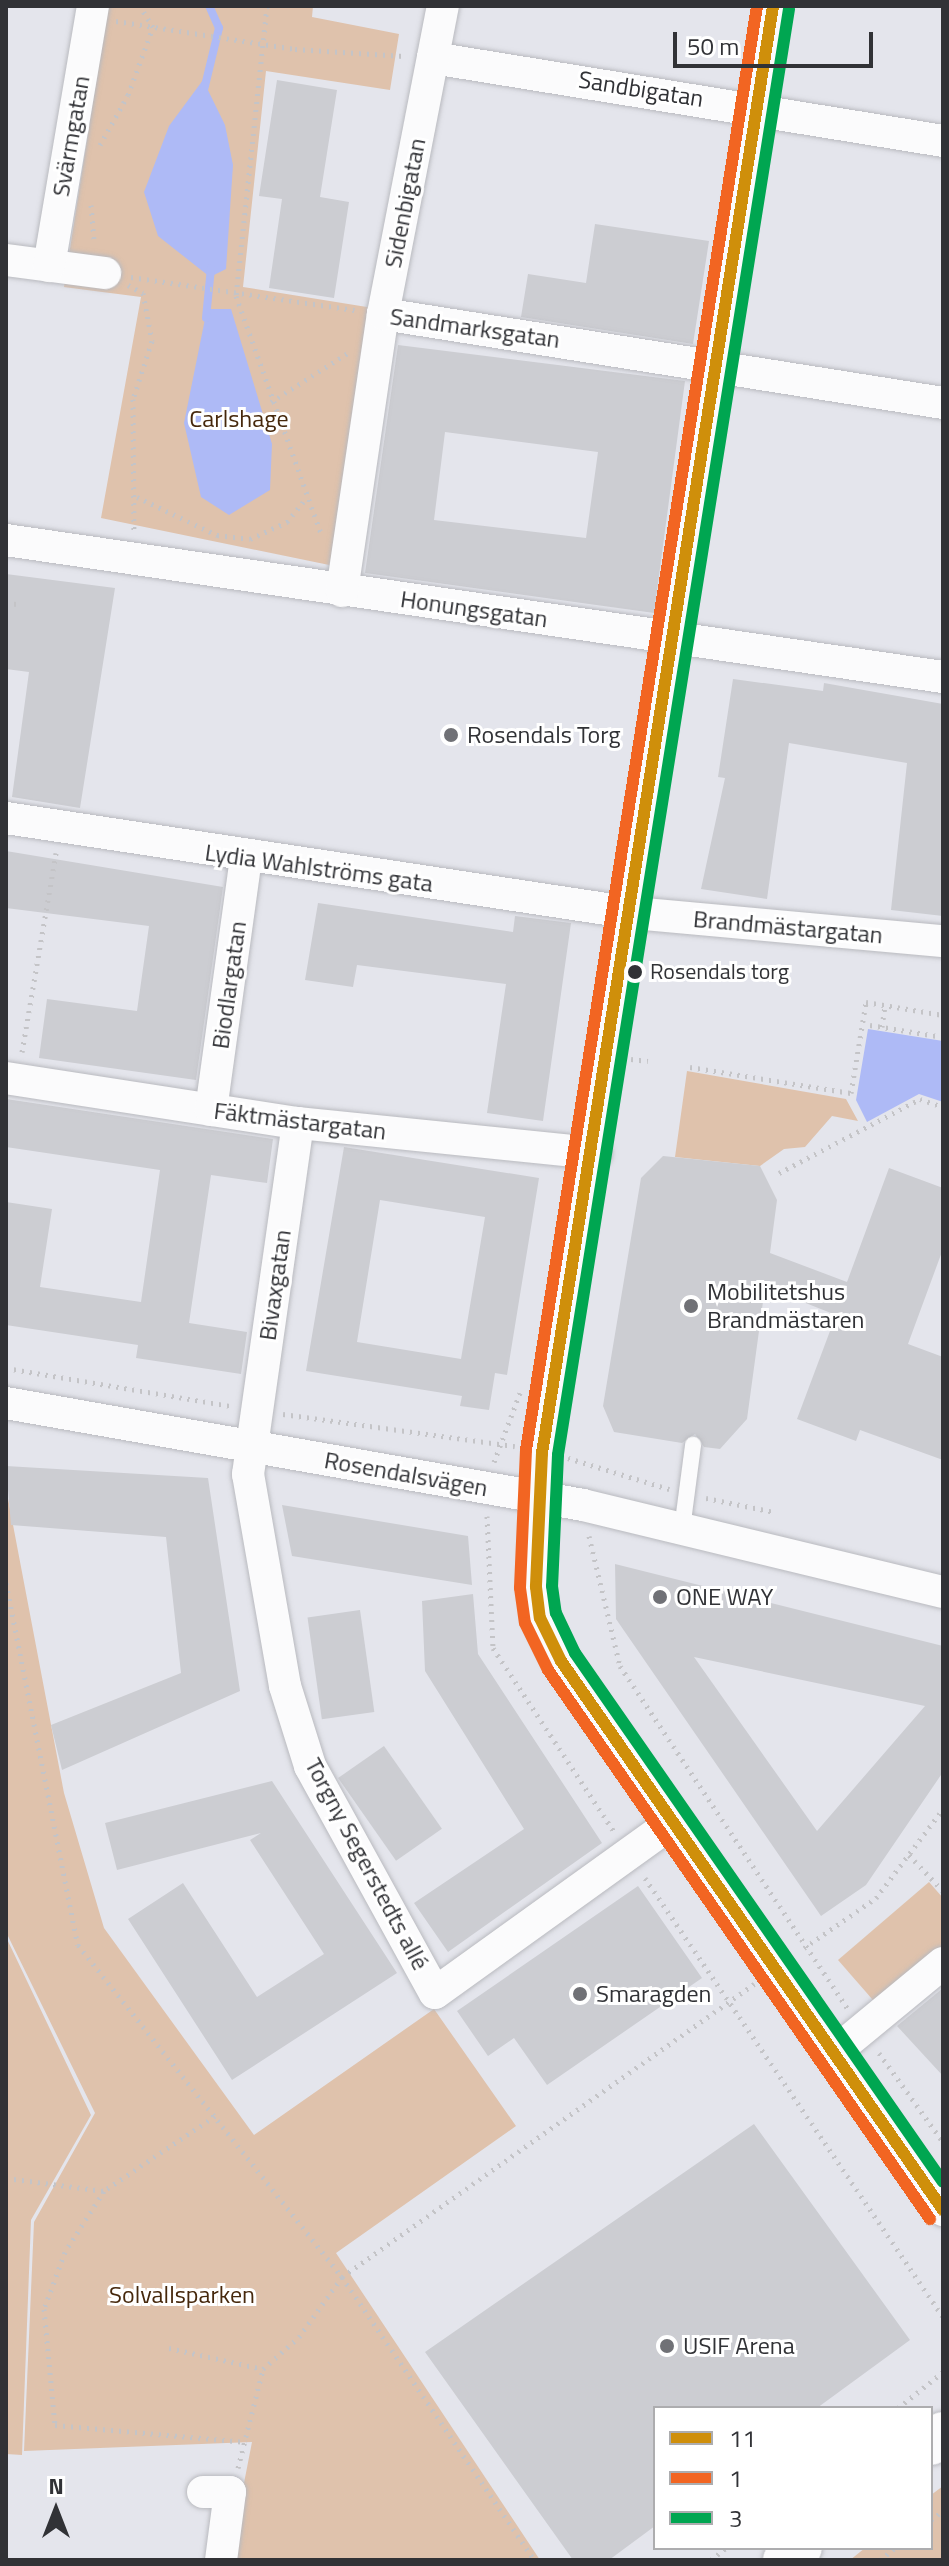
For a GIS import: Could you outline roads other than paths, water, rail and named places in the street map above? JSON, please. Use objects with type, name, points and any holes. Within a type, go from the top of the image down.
[{"type":"street","name":"Sidenbigatan","points":[[342,591],[382,323],[443,6]]},
{"type":"street","points":[[773,6],[595,1153],[536,1496],[536,1587],[551,1645],[943,2210]]},
{"type":"street","name":"Svärmgatan","points":[[49,266],[93,11]]},
{"type":"street","name":"Sandbigatan","points":[[433,58],[756,107],[943,141]]},
{"type":"street","points":[[6,260],[105,273]]},
{"type":"street","name":"Sandmarksgatan","points":[[382,323],[716,364],[943,403]]},
{"type":"street","name":"Honungsgatan","points":[[6,540],[943,677]]},
{"type":"street","name":"Lydia Wahlströms gata","points":[[6,818],[246,859],[633,913]]},
{"type":"street","name":"Biodlargatan","points":[[211,1110],[246,859]]},
{"type":"street","name":"Brandmästargatan","points":[[633,913],[943,941]]},
{"type":"street","name":"Fäktmästargatan","points":[[12,1079],[298,1123],[595,1153]]},
{"type":"street","name":"Bivaxgatan","points":[[251,1447],[298,1123]]},
{"type":"street","name":"Rosendalsvägen","points":[[6,1403],[583,1505],[943,1592]]},
{"type":"street","name":"Torgny Segerstedts allé","points":[[251,1447],[248,1474],[285,1686],[310,1766],[435,1993],[673,1822]]},
{"type":"street","points":[[835,2052],[943,1963]]},
{"type":"street","points":[[216,2492],[221,2560]]},
{"type":"lane","points":[[682,1529],[693,1445]]},
{"type":"water","points":[[203,80],[225,125],[233,165],[226,269],[210,277],[158,236],[144,192],[169,126]]},
{"type":"water","points":[[207,309],[231,309],[272,444],[270,490],[229,515],[201,497],[184,423]]},
{"type":"water","points":[[868,1029],[943,1041],[943,1102],[919,1094],[867,1122],[856,1100]]},
{"type":"waterway","points":[[204,90],[219,28],[209,6]]},
{"type":"waterway","points":[[206,318],[211,268]]},
{"type":"place","name":"Rosendals Torg","points":[[451,735]]},
{"type":"place","name":"Rosendals torg","points":[[635,972]]},
{"type":"place","name":"Mobilitetshus Brandmästaren","points":[[691,1306]]},
{"type":"place","name":"ONE WAY","points":[[660,1597]]},
{"type":"place","name":"Smaragden","points":[[580,1994]]},
{"type":"place","name":"USIF Arena","points":[[667,2346]]},
{"type":"park label","name":"Carlshage","points":[[239,419]]},
{"type":"park label","name":"Solvallsparken","points":[[182,2295]]}]
